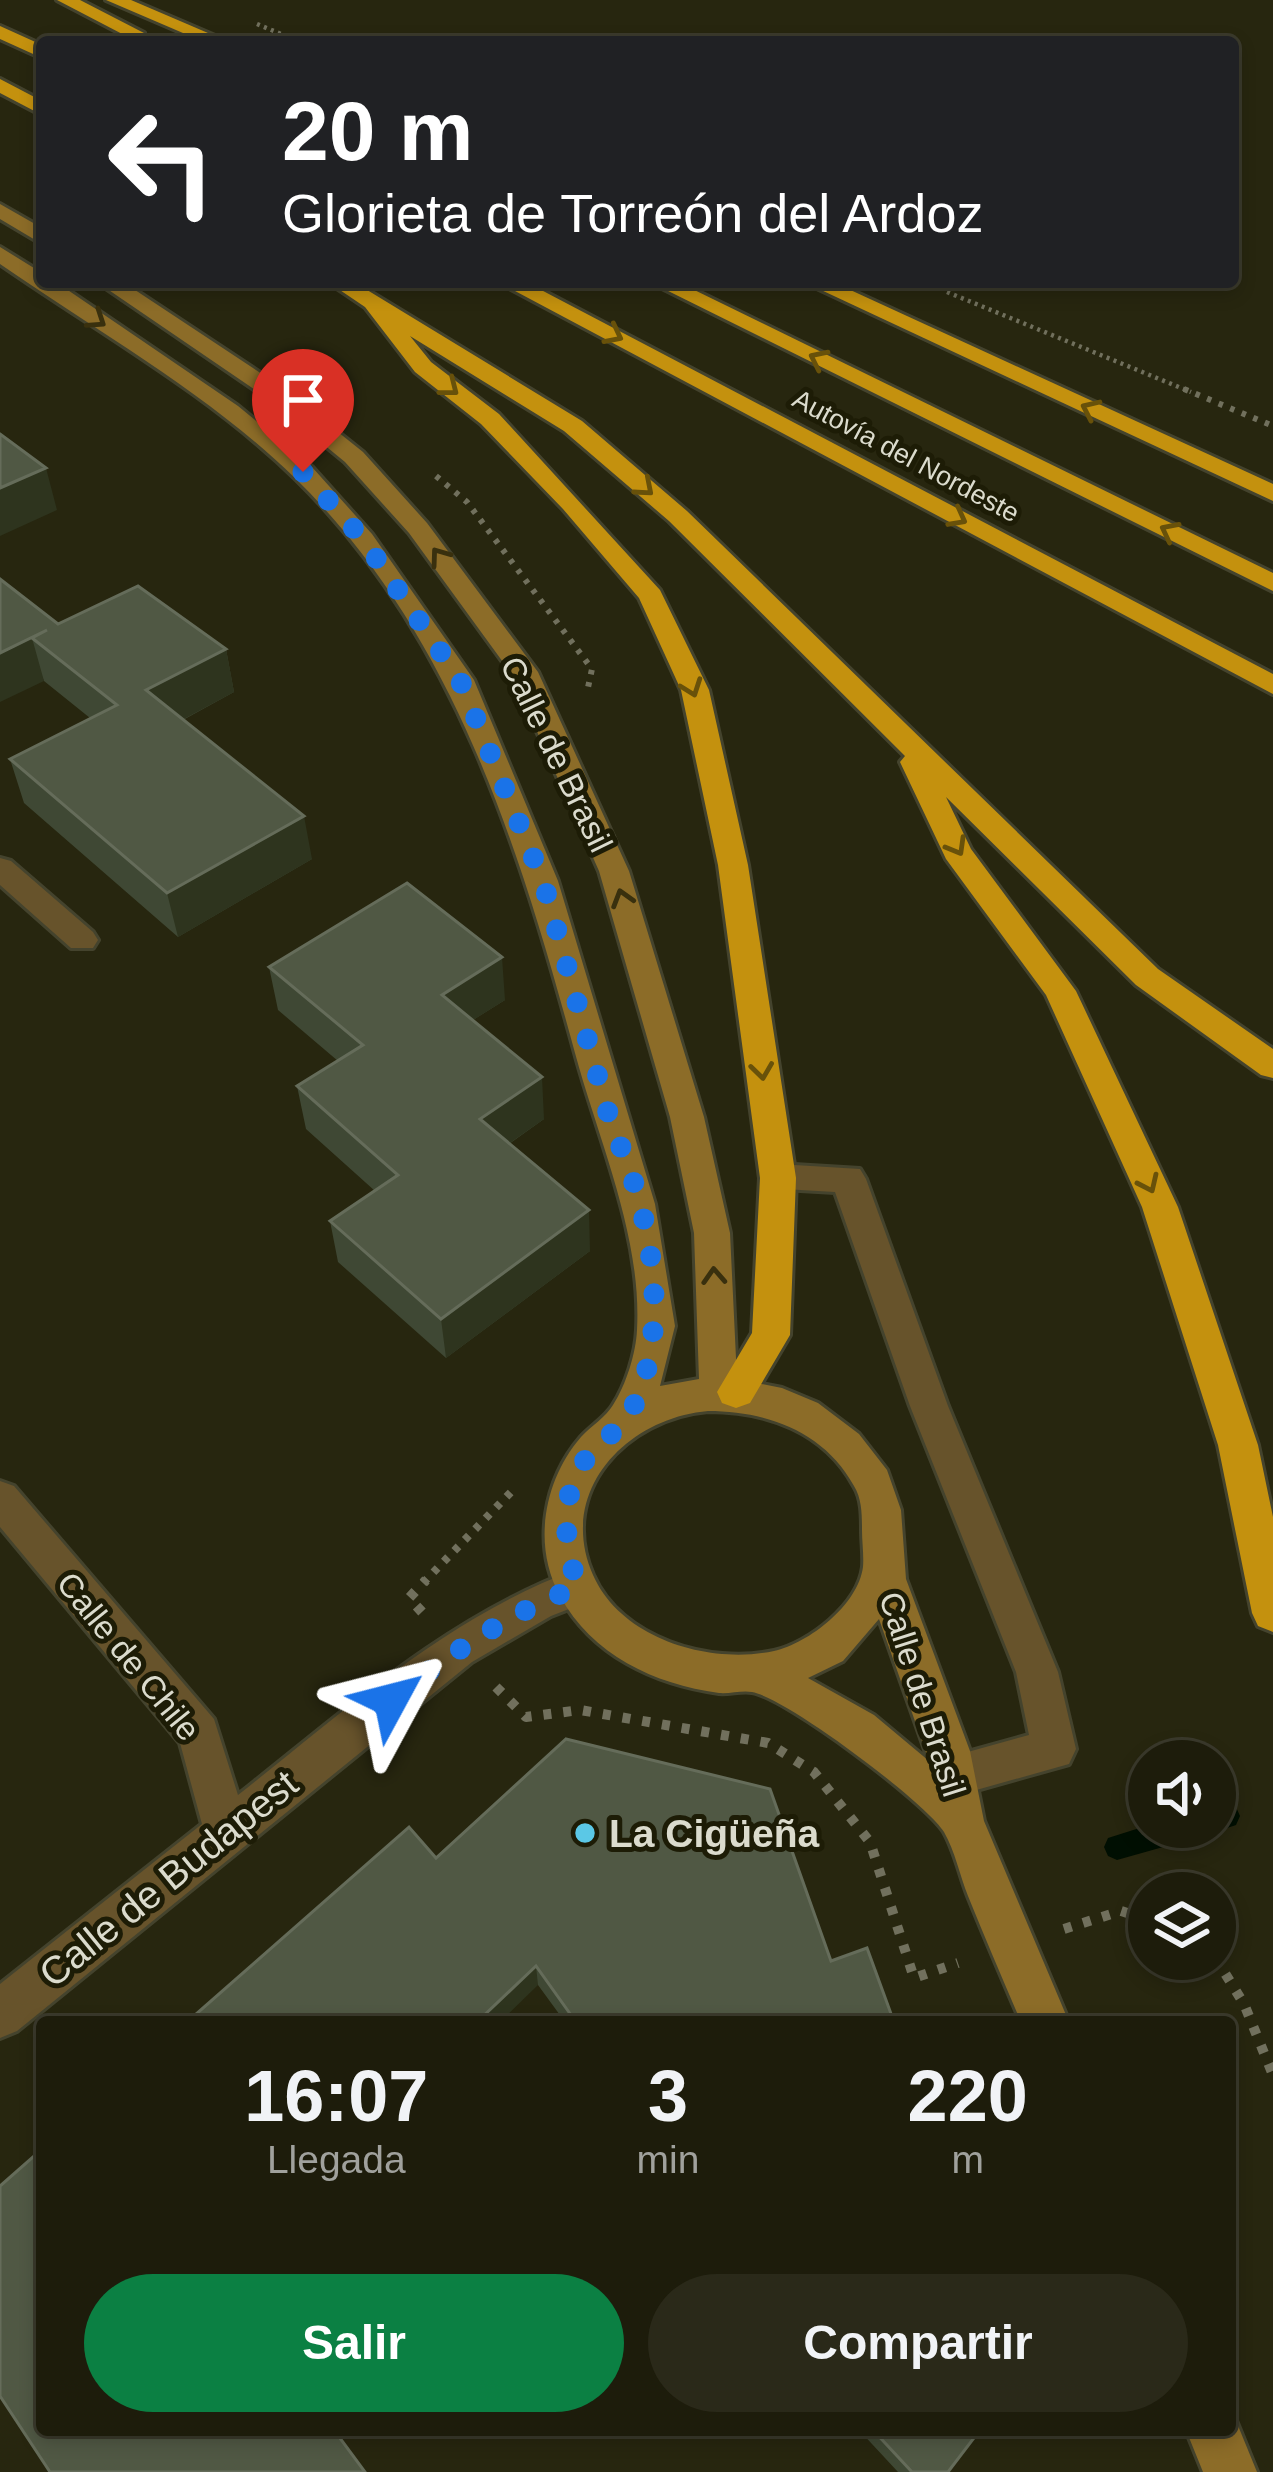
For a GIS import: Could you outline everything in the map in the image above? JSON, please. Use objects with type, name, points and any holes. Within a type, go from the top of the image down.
[{"type":"highway","points":[[66,0],[142,36]]},
{"type":"highway","points":[[116,0],[205,36]]},
{"type":"highway","points":[[0,32],[36,49]]},
{"type":"highway","points":[[0,85],[36,106]]},
{"type":"highway","points":[[349,288],[573,426],[678,516],[1147,977],[1273,1066]]},
{"type":"highway","name":"Autovía del Nordeste","points":[[520,288],[1273,685]]},
{"type":"highway","name":"Autovía del Nordeste","points":[[673,288],[1273,583]]},
{"type":"highway","points":[[828,288],[1273,493]]},
{"type":"highway","points":[[372,302],[423,367],[490,419],[651,596],[695,690],[733,865],[778,1178],[771,1335],[728,1392]]},
{"type":"highway","points":[[905,742],[957,852],[1060,992],[1160,1207],[1238,1445],[1273,1613]]},
{"type":"street","points":[[0,210],[36,234]]},
{"type":"street","name":"Calle de Brasil","points":[[0,254],[36,279]]},
{"type":"street","name":"Calle de Brasil","points":[[50,288],[230,411],[303,472],[363,539],[460,680],[543,881],[612,1127],[630,1165],[647,1251],[655,1343],[628,1418]]},
{"type":"street","name":"Calle de Brasil","points":[[117,288],[275,393],[354,457],[418,528],[524,672],[614,871],[687,1117],[712,1233],[728,1392]]},
{"type":"street","points":[[0,868],[82,940]]},
{"type":"street","points":[[778,1178],[848,1179],[929,1406],[1037,1672],[1054,1749],[958,1796]]},
{"type":"street","points":[[728,1392],[788,1405],[833,1432],[868,1471],[886,1520],[883,1571],[860,1618],[818,1654],[764,1675],[707,1676],[653,1660],[608,1629],[578,1587],[563,1540],[569,1493],[592,1451],[628,1418],[671,1399],[728,1392]]},
{"type":"street","name":"Calle de Chile","points":[[0,1498],[199,1733],[226,1831]]},
{"type":"street","name":"Calle de Brasil","points":[[883,1571],[958,1796],[1043,2016]]},
{"type":"street","name":"Calle de Budapest","points":[[0,2014],[457,1648],[536,1603],[578,1587]]},
{"type":"street","name":"Calle de Brasil","points":[[764,1675],[859,1729],[958,1796]]},
{"type":"street","points":[[1215,2436],[1230,2472]]},
{"type":"path","points":[[944,290],[1273,426]]},
{"type":"path","points":[[1229,1980],[1273,2075]]},
{"type":"building","points":[[0,434],[46,468],[0,488]]},
{"type":"building","points":[[0,579],[58,624],[138,586],[226,649],[146,690],[304,816],[167,893],[10,759],[117,705],[32,638],[47,630],[0,653]]},
{"type":"building","points":[[407,883],[502,957],[442,995],[542,1077],[480,1119],[589,1210],[441,1319],[330,1221],[398,1175],[297,1086],[363,1045],[269,967]]},
{"type":"building","points":[[566,1739],[770,1789],[831,1961],[867,1948],[892,2016],[572,2016],[536,1966],[483,2016],[194,2016],[409,1827],[436,1858]]},
{"type":"building","points":[[36,2154],[36,2436],[338,2436],[365,2472],[50,2472],[0,2396],[0,2186]]},
{"type":"building","points":[[879,2436],[975,2436],[948,2472],[912,2472]]},
{"type":"waterway","points":[[1117,1847],[1128,1844]]},
{"type":"place","name":"La Cigüeña","points":[[585,1833]]},
{"type":"route","points":[[303,472],[363,539],[460,680],[543,881],[612,1127],[630,1165],[647,1251],[655,1343],[628,1418],[592,1451],[569,1493],[563,1540],[578,1587],[536,1603],[457,1648],[391,1700]]}]
